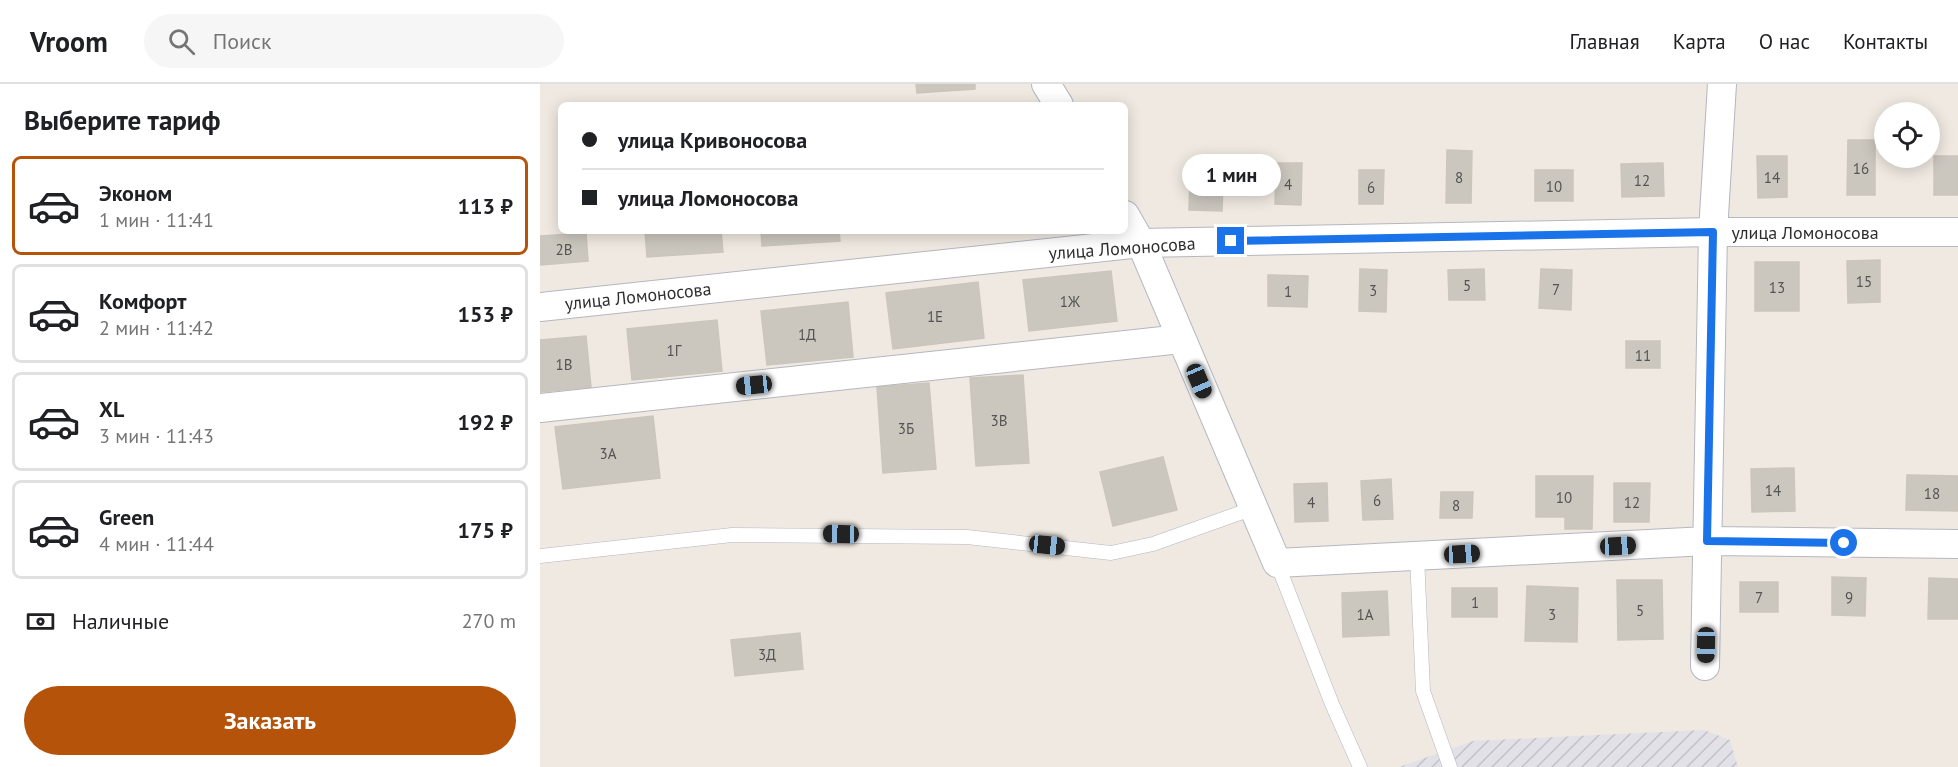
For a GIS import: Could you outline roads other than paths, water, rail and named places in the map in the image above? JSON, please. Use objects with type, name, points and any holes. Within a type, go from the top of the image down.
[{"type":"street","points":[[1046,84],[1057,102]]},
{"type":"street","points":[[1705,666],[1713,232],[1722,84]]},
{"type":"street","points":[[1128,220],[1141,243],[1277,563],[1707,541],[1958,544]]},
{"type":"street","name":"улица Ломоносова","points":[[540,307],[1141,243],[1713,232],[1958,232]]},
{"type":"street","points":[[540,408],[1181,339]]},
{"type":"lane","points":[[540,556],[743,534],[967,537],[1111,553],[1152,544],[1254,508]]},
{"type":"lane","points":[[1417,556],[1423,691],[1450,767]]},
{"type":"lane","points":[[1277,563],[1332,704],[1360,767]]}]
